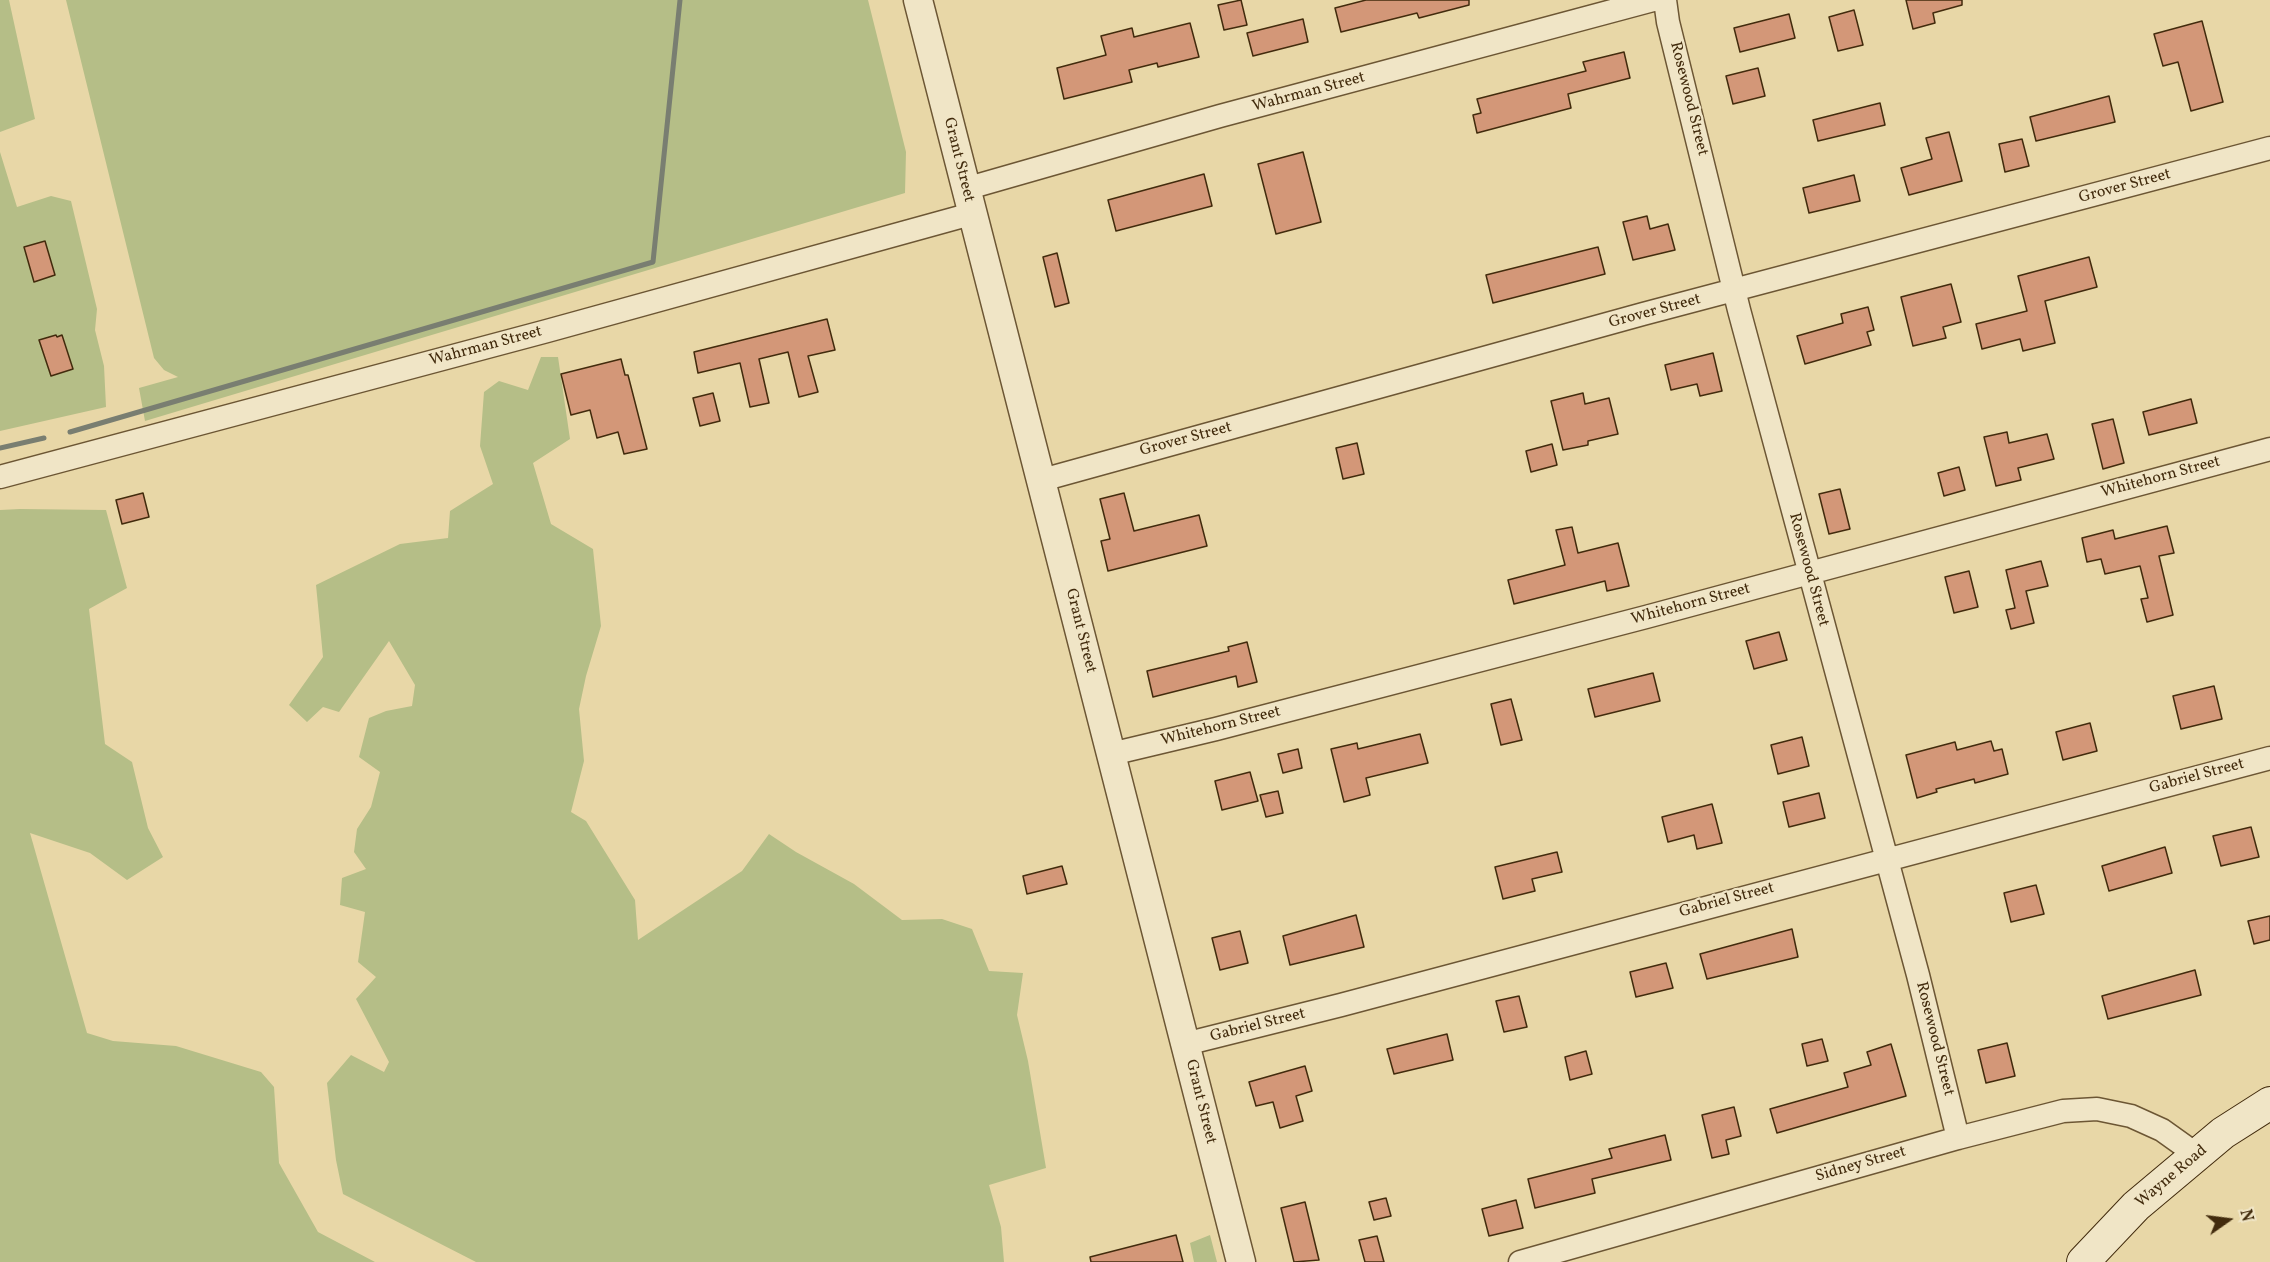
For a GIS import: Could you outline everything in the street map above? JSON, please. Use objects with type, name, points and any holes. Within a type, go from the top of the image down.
[{"type":"main road","name":"Wayne Road","points":[[2083,1262],[2136,1206],[2223,1133],[2270,1103]]},
{"type":"street","name":"Grant Street","points":[[918,0],[1241,1262]]},
{"type":"street","name":"Wahrman Street","points":[[0,477],[558,327],[968,201],[1220,116],[1653,0]]},
{"type":"street","name":"Rosewood Street","points":[[1665,0],[1668,22],[1735,290],[1918,975],[1958,1138]]},
{"type":"street","name":"Grover Street","points":[[1042,480],[1735,290],[2270,148]]},
{"type":"street","name":"Whitehorn Street","points":[[1111,754],[1216,729],[1809,573],[2270,449]]},
{"type":"street","name":"Gabriel Street","points":[[1185,1044],[1341,1005],[1886,858],[2270,758]]},
{"type":"street","name":"Sidney Street","points":[[1520,1262],[1958,1138],[2063,1111],[2097,1109],[2114,1111],[2163,1130],[2197,1155]]},
{"type":"green space","points":[[0,0],[9,0],[35,119],[0,132]]},
{"type":"green space","points":[[66,0],[868,0],[906,152],[905,193],[145,421],[139,388],[178,377],[164,370],[154,358]]},
{"type":"green space","points":[[0,152],[17,207],[51,196],[71,201],[97,309],[95,330],[104,366],[106,407],[0,431]]},
{"type":"green space","points":[[541,357],[558,357],[570,439],[533,463],[551,524],[593,549],[601,626],[579,709],[584,761],[571,812],[586,821],[635,900],[638,940],[742,871],[769,834],[796,852],[854,884],[902,920],[942,919],[972,929],[989,971],[1023,973],[1017,1015],[1028,1061],[1046,1168],[989,1185],[1001,1227],[1004,1262],[476,1262],[343,1194],[336,1160],[327,1083],[351,1055],[384,1072],[389,1062],[356,999],[376,977],[358,962],[365,912],[340,905],[342,878],[366,869],[354,852],[357,829],[371,807],[380,772],[359,757],[369,718],[386,711],[412,706],[415,685],[389,641],[339,712],[323,707],[307,722],[289,705],[323,657],[316,585],[400,544],[448,538],[450,511],[493,484],[480,446],[484,392],[499,381],[528,390]]},
{"type":"green space","points":[[0,510],[106,510],[127,588],[89,609],[105,744],[132,762],[148,828],[163,857],[127,880],[90,853],[30,833],[87,1033],[113,1041],[176,1046],[261,1072],[274,1087],[279,1163],[318,1232],[375,1262],[0,1262]]},
{"type":"green space","points":[[1210,1235],[1217,1262],[1194,1262],[1190,1243]]},
{"type":"building","points":[[1241,0],[1247,25],[1224,30],[1218,5]]},
{"type":"building","points":[[1366,0],[1469,0],[1469,5],[1419,18],[1417,13],[1341,32],[1335,8]]},
{"type":"building","points":[[1906,0],[1962,0],[1962,5],[1933,13],[1935,23],[1913,29]]},
{"type":"building","points":[[1854,10],[1863,45],[1838,51],[1829,17]]},
{"type":"building","points":[[1789,14],[1795,38],[1740,52],[1734,28]]},
{"type":"building","points":[[1303,19],[1308,42],[1253,56],[1247,33]]},
{"type":"building","points":[[2202,21],[2223,102],[2191,111],[2178,62],[2163,66],[2154,34]]},
{"type":"building","points":[[1190,23],[1199,57],[1158,67],[1157,63],[1129,70],[1132,82],[1064,99],[1057,68],[1106,55],[1101,36],[1132,28],[1134,37]]},
{"type":"building","points":[[1624,52],[1630,78],[1568,94],[1571,108],[1477,133],[1473,115],[1481,113],[1477,99],[1586,71],[1583,62]]},
{"type":"building","points":[[1758,68],[1765,96],[1733,104],[1726,76]]},
{"type":"building","points":[[2109,96],[2115,122],[2036,141],[2030,117]]},
{"type":"building","points":[[1880,103],[1885,125],[1818,141],[1813,120]]},
{"type":"building","points":[[1949,132],[1962,181],[1909,195],[1901,168],[1932,159],[1926,138]]},
{"type":"building","points":[[2022,139],[2029,166],[2005,172],[1999,144]]},
{"type":"building","points":[[1303,152],[1321,222],[1276,234],[1258,164]]},
{"type":"building","points":[[1204,174],[1212,206],[1116,231],[1108,200]]},
{"type":"building","points":[[1854,175],[1860,201],[1809,213],[1803,188]]},
{"type":"building","points":[[1647,216],[1650,229],[1668,224],[1675,250],[1633,260],[1623,222]]},
{"type":"building","points":[[45,241],[55,275],[34,282],[24,247]]},
{"type":"building","points":[[1598,247],[1605,274],[1493,303],[1486,275]]},
{"type":"building","points":[[1057,253],[1069,303],[1055,307],[1043,257]]},
{"type":"building","points":[[2089,257],[2097,287],[2045,301],[2055,343],[2023,351],[2020,339],[1982,349],[1976,324],[2027,311],[2018,276]]},
{"type":"building","points":[[1951,284],[1961,322],[1943,327],[1946,338],[1913,346],[1901,297]]},
{"type":"building","points":[[1868,307],[1874,330],[1867,332],[1871,345],[1805,364],[1797,336],[1843,323],[1841,314]]},
{"type":"building","points":[[827,319],[835,350],[808,356],[818,392],[799,397],[788,352],[759,359],[769,403],[750,407],[740,363],[698,373],[694,352]]},
{"type":"building","points":[[56,335],[57,337],[62,335],[73,369],[51,376],[39,340]]},
{"type":"building","points":[[1713,353],[1722,391],[1700,396],[1697,384],[1671,390],[1665,365]]},
{"type":"building","points":[[621,359],[625,375],[628,375],[647,449],[624,454],[618,432],[597,438],[590,410],[571,415],[561,374]]},
{"type":"building","points":[[713,393],[720,421],[700,426],[693,398]]},
{"type":"building","points":[[1583,393],[1585,404],[1609,398],[1618,434],[1588,441],[1588,445],[1563,450],[1551,401]]},
{"type":"building","points":[[2191,399],[2197,423],[2149,435],[2143,412]]},
{"type":"building","points":[[2113,419],[2124,463],[2103,469],[2092,424]]},
{"type":"building","points":[[2007,432],[2009,443],[2047,434],[2054,459],[2018,468],[2021,480],[1996,486],[1984,437]]},
{"type":"building","points":[[1357,443],[1364,474],[1343,479],[1336,448]]},
{"type":"building","points":[[1552,444],[1557,465],[1531,472],[1526,451]]},
{"type":"building","points":[[1959,467],[1965,490],[1944,496],[1938,473]]},
{"type":"building","points":[[1840,489],[1850,529],[1829,534],[1819,494]]},
{"type":"building","points":[[143,493],[149,517],[122,524],[116,500]]},
{"type":"building","points":[[1124,493],[1134,531],[1199,515],[1207,546],[1108,571],[1101,541],[1110,539],[1100,499]]},
{"type":"building","points":[[2167,526],[2174,553],[2159,556],[2173,615],[2147,622],[2141,599],[2148,598],[2140,566],[2105,574],[2101,559],[2087,562],[2082,538],[2113,530],[2115,539]]},
{"type":"building","points":[[1572,527],[1578,553],[1618,543],[1629,586],[1607,591],[1605,581],[1514,604],[1508,580],[1565,565],[1556,530]]},
{"type":"building","points":[[2041,561],[2048,586],[2026,591],[2034,623],[2011,629],[2006,610],[2015,608],[2006,570]]},
{"type":"building","points":[[1969,571],[1978,607],[1954,613],[1945,577]]},
{"type":"building","points":[[1779,632],[1787,660],[1754,669],[1746,641]]},
{"type":"building","points":[[1247,642],[1257,682],[1238,687],[1236,676],[1153,697],[1147,671],[1229,651],[1228,647]]},
{"type":"building","points":[[1653,673],[1660,701],[1595,717],[1588,689]]},
{"type":"building","points":[[2214,686],[2222,719],[2181,729],[2173,696]]},
{"type":"building","points":[[1511,699],[1522,740],[1501,745],[1491,704]]},
{"type":"building","points":[[2090,723],[2097,751],[2063,760],[2056,732]]},
{"type":"building","points":[[1420,734],[1428,763],[1366,778],[1370,795],[1344,802],[1331,749],[1357,743],[1358,749]]},
{"type":"building","points":[[1802,737],[1809,766],[1778,774],[1771,745]]},
{"type":"building","points":[[1991,741],[1994,751],[2002,749],[2008,774],[1975,783],[1974,779],[1936,789],[1937,792],[1917,798],[1906,755],[1955,742],[1957,750]]},
{"type":"building","points":[[1298,749],[1302,768],[1283,773],[1278,754]]},
{"type":"building","points":[[1250,772],[1258,801],[1222,810],[1215,781]]},
{"type":"building","points":[[1278,791],[1283,813],[1266,817],[1260,795]]},
{"type":"building","points":[[1819,793],[1825,818],[1789,827],[1783,802]]},
{"type":"building","points":[[1712,804],[1722,843],[1697,849],[1694,835],[1668,842],[1662,817]]},
{"type":"building","points":[[2251,827],[2259,857],[2221,866],[2213,836]]},
{"type":"building","points":[[2165,847],[2172,873],[2109,891],[2102,866]]},
{"type":"building","points":[[1557,852],[1562,872],[1532,879],[1535,891],[1503,899],[1495,867]]},
{"type":"building","points":[[1062,866],[1067,884],[1027,894],[1023,876]]},
{"type":"building","points":[[2036,885],[2044,914],[2011,922],[2004,893]]},
{"type":"building","points":[[1356,915],[1364,947],[1290,965],[1283,936]]},
{"type":"building","points":[[2270,916],[2270,940],[2254,944],[2248,921]]},
{"type":"building","points":[[1792,929],[1798,957],[1707,979],[1700,954]]},
{"type":"building","points":[[1240,931],[1248,963],[1220,970],[1212,938]]},
{"type":"building","points":[[1666,963],[1673,988],[1636,997],[1630,972]]},
{"type":"building","points":[[2195,970],[2201,995],[2108,1019],[2102,996]]},
{"type":"building","points":[[1519,996],[1527,1027],[1504,1032],[1496,1001]]},
{"type":"building","points":[[1447,1034],[1453,1060],[1394,1074],[1387,1049]]},
{"type":"building","points":[[1822,1039],[1828,1061],[1807,1066],[1802,1044]]},
{"type":"building","points":[[2007,1043],[2015,1076],[1986,1083],[1978,1050]]},
{"type":"building","points":[[1891,1044],[1906,1096],[1777,1133],[1770,1109],[1848,1087],[1844,1073],[1871,1065],[1867,1052]]},
{"type":"building","points":[[1586,1051],[1592,1074],[1570,1080],[1565,1057]]},
{"type":"building","points":[[1305,1066],[1312,1091],[1296,1096],[1303,1121],[1280,1128],[1273,1102],[1256,1106],[1249,1082]]},
{"type":"building","points":[[1734,1107],[1741,1136],[1726,1140],[1729,1154],[1712,1158],[1702,1115]]},
{"type":"building","points":[[1665,1135],[1671,1160],[1592,1179],[1595,1193],[1535,1208],[1528,1179],[1612,1158],[1609,1149]]},
{"type":"building","points":[[1386,1198],[1391,1216],[1374,1220],[1369,1202]]},
{"type":"building","points":[[1516,1200],[1523,1228],[1489,1236],[1482,1209]]},
{"type":"building","points":[[1305,1202],[1319,1260],[1294,1262],[1281,1208]]},
{"type":"building","points":[[1176,1235],[1183,1262],[1091,1262],[1090,1257]]},
{"type":"building","points":[[1377,1236],[1384,1262],[1365,1262],[1359,1240]]},
{"type":"waterway","points":[[70,432],[653,262],[680,0]]},
{"type":"waterway","points":[[0,448],[44,438]]}]
